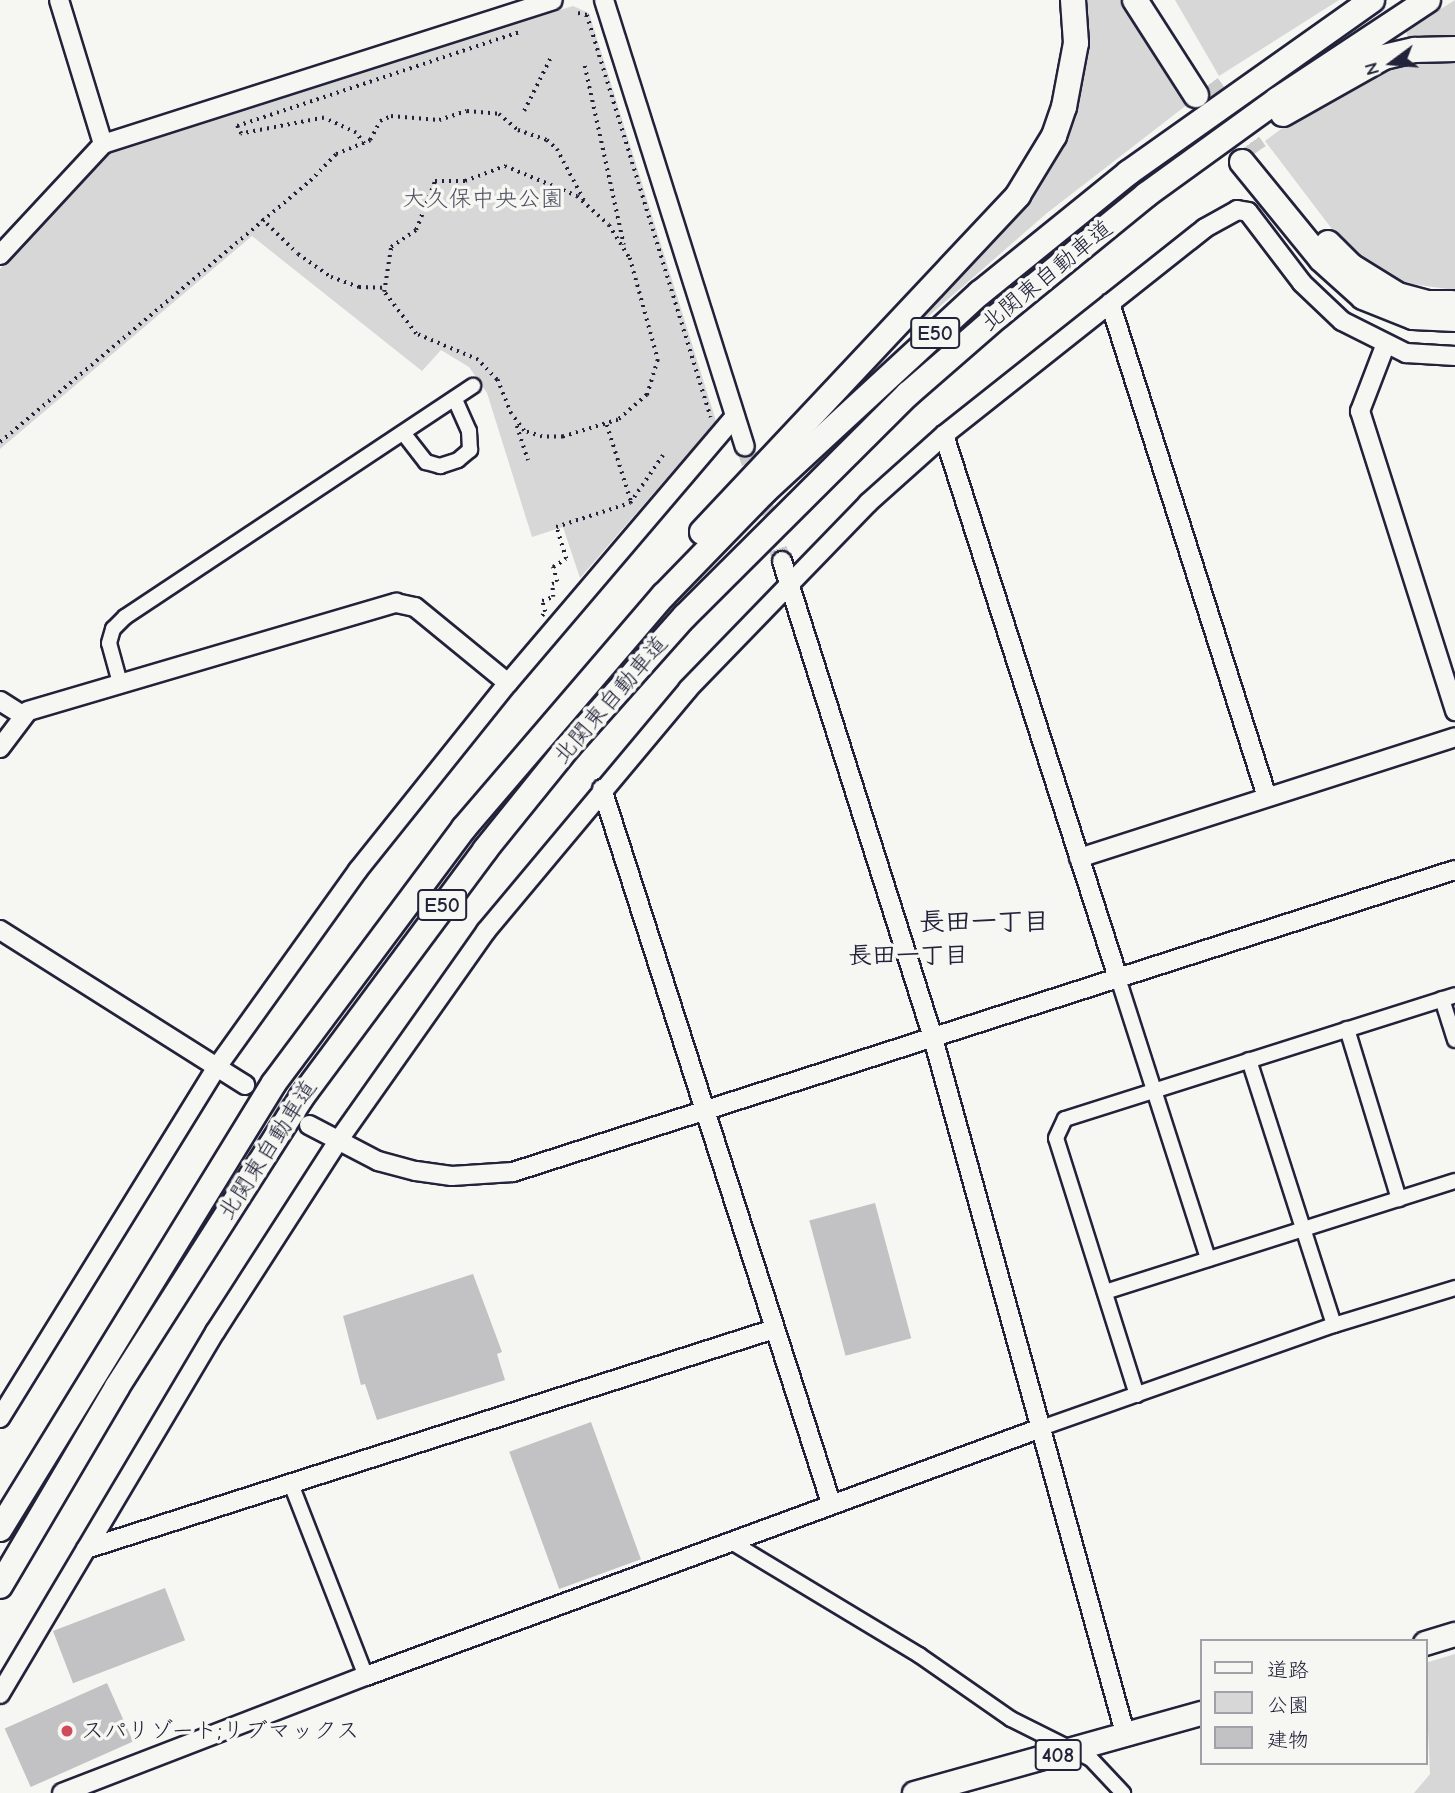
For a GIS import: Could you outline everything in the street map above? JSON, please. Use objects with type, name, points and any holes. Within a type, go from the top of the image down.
[{"type":"highway","points":[[550,724],[655,585],[1018,195],[1054,136],[1064,107],[1076,43],[1073,0]]},
{"type":"highway","points":[[1135,0],[1202,90],[1153,0]]},
{"type":"highway","name":"北関東自動車道","points":[[0,1529],[274,1083],[464,828],[550,724],[755,501],[914,351],[1128,173],[1372,0]]},
{"type":"highway","name":"北関東自動車道","points":[[0,1586],[117,1387],[300,1098],[485,850],[587,726],[779,518],[908,394],[999,315],[1146,195],[1277,100],[1428,0]]},
{"type":"highway","points":[[999,315],[1077,269],[1152,207],[1284,114],[1352,72],[1415,50],[1455,49]]},
{"type":"highway","points":[[1455,302],[1427,303],[1398,295],[1351,266],[1249,157],[1321,259],[1363,297],[1413,317],[1455,319]]},
{"type":"highway","points":[[1427,1642],[1455,1634]]},
{"type":"highway","name":"408","points":[[914,1793],[1126,1737],[1200,1713]]},
{"type":"street","points":[[59,0],[103,144]]},
{"type":"street","points":[[0,256],[103,144],[553,0]]},
{"type":"street","points":[[604,0],[745,446]]},
{"type":"street","points":[[0,1694],[215,1332],[338,1141],[486,930],[688,689],[867,503],[944,435],[1110,303],[1205,228],[1237,210],[1248,212],[1302,283],[1342,321],[1385,346],[1406,353],[1455,356]]},
{"type":"street","points":[[1110,303],[1267,797]]},
{"type":"street","points":[[1385,346],[1360,411],[1455,711]]},
{"type":"street","points":[[120,683],[109,643],[113,629],[125,617],[473,386]]},
{"type":"street","points":[[404,434],[426,462],[440,466],[458,460],[470,450],[468,431],[455,399]]},
{"type":"street","points":[[0,1418],[217,1068],[358,870],[508,683],[735,416]]},
{"type":"street","points":[[944,435],[1208,1259]]},
{"type":"street","points":[[782,561],[933,1038],[1126,1737]]},
{"type":"street","points":[[0,748],[22,715],[120,683],[396,603],[415,607],[508,683]]},
{"type":"street","points":[[0,701],[22,715]]},
{"type":"street","points":[[1079,858],[1455,737]]},
{"type":"street","points":[[602,789],[831,1503]]},
{"type":"street","points":[[309,1125],[378,1161],[416,1171],[481,1176],[513,1172],[1455,870]]},
{"type":"street","points":[[0,930],[245,1085]]},
{"type":"street","points":[[1137,1395],[1056,1138],[1065,1119],[1448,997],[1455,1040]]},
{"type":"street","points":[[1347,1029],[1399,1199]]},
{"type":"street","points":[[1249,1060],[1334,1325]]},
{"type":"street","points":[[1105,1292],[1455,1181]]},
{"type":"street","points":[[62,1793],[366,1676],[831,1503],[1334,1325],[1455,1288]]},
{"type":"street","points":[[86,1549],[774,1329]]},
{"type":"street","points":[[291,1484],[366,1676]]},
{"type":"street","points":[[730,1541],[919,1655],[1011,1718],[1091,1759],[1123,1793]]},
{"type":"path","points":[[578,13],[587,15],[710,405],[712,418],[706,423]]},
{"type":"path","points":[[364,144],[356,133],[324,118],[241,134],[237,126],[522,31]]},
{"type":"path","points":[[524,111],[551,57]]},
{"type":"path","points":[[517,424],[532,434],[552,438],[607,425],[626,416],[647,395],[658,360],[624,247],[585,65]]},
{"type":"path","points":[[0,442],[336,154],[364,144],[380,121],[391,116],[439,120],[484,110],[557,149],[585,202],[624,247]]},
{"type":"path","points":[[528,460],[517,424],[497,380],[478,360],[415,334],[383,288],[391,247],[416,230],[435,181],[465,181],[505,166],[585,202]]},
{"type":"path","points":[[262,219],[324,273],[359,287],[383,288]]},
{"type":"path","points":[[607,425],[631,500]]},
{"type":"path","points":[[552,632],[541,613],[545,612],[542,601],[553,597],[552,584],[557,582],[553,567],[566,559],[556,527],[631,500],[663,455]]},
{"type":"green space","points":[[1082,0],[1120,0],[1188,104],[1047,213],[907,335],[902,330],[1061,147],[1083,81]]},
{"type":"green space","points":[[1175,0],[1339,0],[1219,76]]},
{"type":"green space","points":[[1455,0],[1455,37],[1408,39],[1406,31]]},
{"type":"green space","name":"大久保中央公園","points":[[573,6],[589,13],[716,421],[580,578],[563,527],[532,537],[487,393],[469,367],[441,350],[422,371],[252,236],[0,449],[0,269],[110,148]]},
{"type":"green space","points":[[1421,58],[1455,58],[1455,290],[1397,282],[1368,263],[1338,237],[1265,141],[1328,94],[1376,70]]},
{"type":"green space","points":[[1455,1654],[1455,1793],[1414,1793],[1430,1774],[1427,1662]]},
{"type":"building","points":[[875,1203],[911,1338],[846,1356],[809,1221]]},
{"type":"building","points":[[473,1274],[502,1352],[497,1354],[505,1380],[377,1420],[365,1384],[361,1385],[343,1316]]},
{"type":"building","points":[[591,1422],[641,1559],[559,1589],[509,1452]]},
{"type":"building","points":[[165,1588],[185,1640],[73,1683],[53,1631]]},
{"type":"building","name":"スパリゾート;リブマックス","points":[[107,1683],[133,1741],[31,1787],[5,1729]]},
{"type":"tunnel","points":[[1208,85],[1256,153]]},
{"type":"tunnel","points":[[745,446],[782,561]]},
{"type":"tunnel","points":[[245,1085],[300,1120]]},
{"type":"place","name":"スパリゾート;リブマックス","points":[[67,1731]]},
{"type":"district","name":"長田一丁目","points":[[984,923]]},
{"type":"district","name":"長田一丁目","points":[[908,956]]}]
